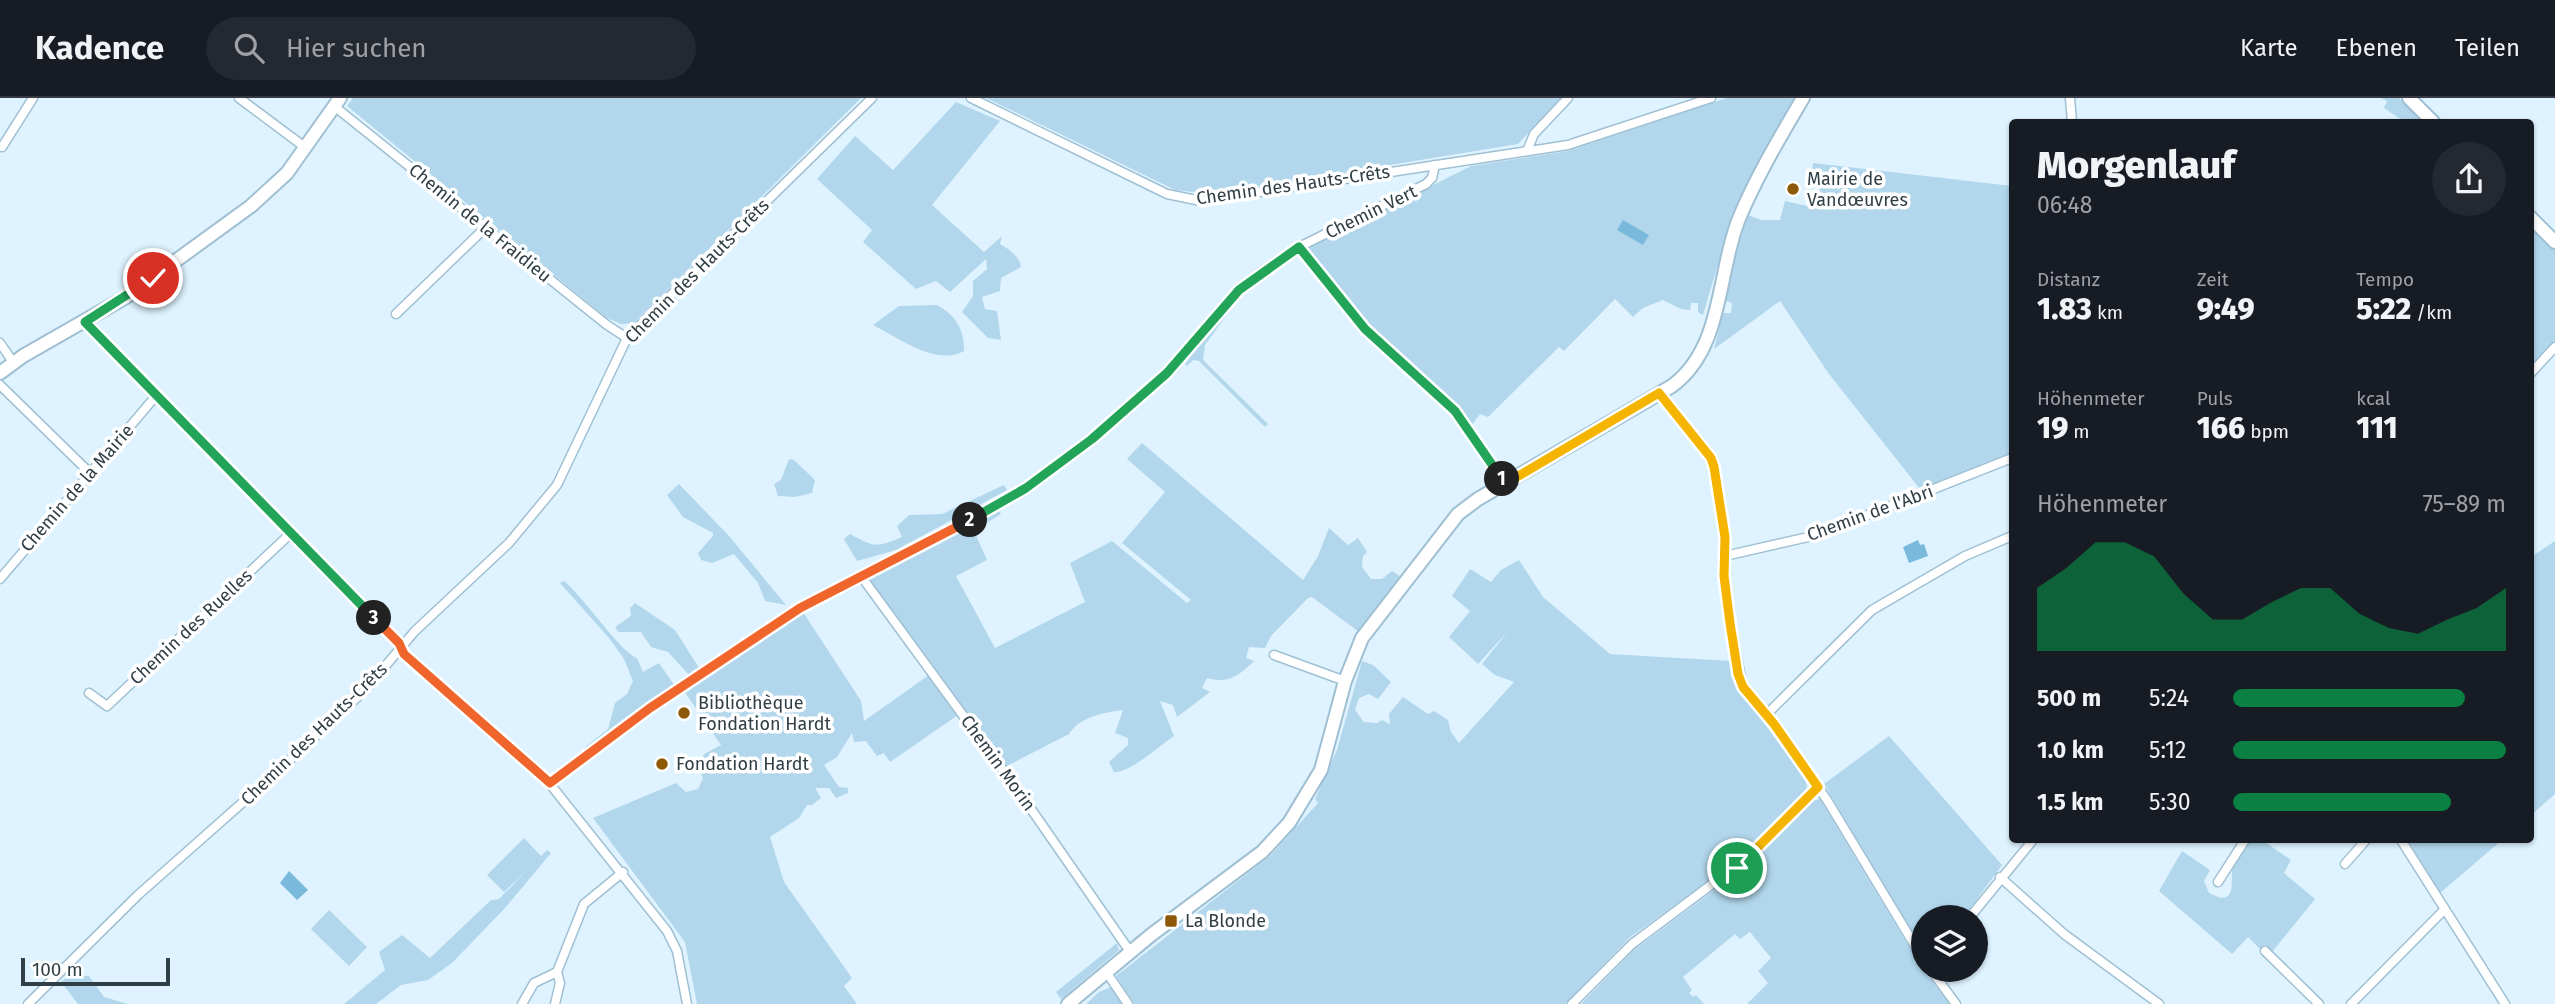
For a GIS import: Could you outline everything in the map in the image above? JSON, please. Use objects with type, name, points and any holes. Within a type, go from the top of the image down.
[{"type":"main road","points":[[1068,1004],[1262,852],[1289,823],[1321,770],[1345,681],[1367,630],[1444,530],[1465,508],[1687,374],[1700,356],[1708,337],[1738,220],[1803,98]]},
{"type":"main road","points":[[2409,98],[2430,119]]},
{"type":"main road","points":[[0,373],[13,362],[126,297],[251,206],[273,188],[306,148],[337,102]]},
{"type":"main road","points":[[2534,221],[2555,242]]},
{"type":"street","points":[[2,147],[33,98]]},
{"type":"street","points":[[239,98],[306,148]]},
{"type":"street","name":"Chemin des Hauts-Crêts","points":[[28,1004],[138,895],[276,774],[365,690],[401,648],[509,543],[557,485],[627,338],[872,98]]},
{"type":"street","name":"Chemin des Hauts-Crêts","points":[[971,98],[1167,194],[1191,200],[1568,145],[1712,98]]},
{"type":"street","points":[[1527,151],[1534,134],[1568,98]]},
{"type":"street","points":[[2070,98],[2072,119]]},
{"type":"street","name":"Chemin de la Fraidieu","points":[[337,102],[485,228],[607,326],[627,338]]},
{"type":"street","name":"Chemin Vert","points":[[550,783],[650,708],[800,608],[1001,504],[1073,454],[1167,373],[1249,281],[1299,247],[1426,184],[1432,178],[1435,165]]},
{"type":"street","points":[[396,314],[485,228]]},
{"type":"street","points":[[1299,247],[1365,329],[1455,411],[1505,484]]},
{"type":"street","points":[[85,322],[404,654],[550,783],[623,872],[672,940],[677,951],[687,1004]]},
{"type":"street","points":[[0,343],[13,362]]},
{"type":"street","points":[[2534,370],[2555,347]]},
{"type":"street","points":[[0,385],[90,472]]},
{"type":"street","points":[[1659,393],[1711,458],[1718,481],[1725,556],[1724,576],[1738,674],[1748,695],[1766,715],[1818,787],[1911,939]]},
{"type":"street","name":"Chemin de la Mairie","points":[[0,579],[155,397]]},
{"type":"street","name":"Chemin de l'Abri","points":[[1725,556],[1817,535],[2009,459]]},
{"type":"street","name":"Chemin des Ruelles","points":[[89,693],[107,706],[290,534]]},
{"type":"street","points":[[1766,715],[1872,610],[1965,556],[2009,537]]},
{"type":"street","name":"Chemin Morin","points":[[861,576],[1022,796],[1131,953]]},
{"type":"street","points":[[1274,655],[1345,681]]},
{"type":"street","points":[[1572,1004],[1632,944],[1746,860],[1818,787]]},
{"type":"street","points":[[1979,905],[2030,843]]},
{"type":"street","points":[[2218,882],[2243,843]]},
{"type":"street","points":[[2344,864],[2363,843]]},
{"type":"street","points":[[2403,843],[2505,1004]]},
{"type":"street","points":[[555,1004],[561,983],[557,972],[584,904],[623,872]]},
{"type":"street","points":[[2000,877],[2064,934],[2159,1004]]},
{"type":"street","points":[[2351,1004],[2444,911]]},
{"type":"street","points":[[2265,951],[2319,1004]]},
{"type":"street","points":[[522,1004],[534,983],[557,972]]},
{"type":"street","points":[[1107,973],[1128,1004]]},
{"type":"street","points":[[1940,982],[1956,1004]]},
{"type":"shaded area","points":[[353,98],[861,98],[634,323],[621,324],[607,318],[347,106]]},
{"type":"shaded area","points":[[986,98],[1561,98],[1518,144],[1213,194],[1175,190]]},
{"type":"shaded area","points":[[1727,98],[1794,98],[1733,213],[1703,315],[1698,312],[1698,303],[1691,303],[1690,310],[1681,309],[1663,300],[1643,308],[1633,317],[1615,299],[1564,351],[1559,347],[1488,417],[1480,414],[1471,426],[1360,319],[1308,252],[1308,248],[1471,166],[1568,151]]},
{"type":"shaded area","points":[[2381,98],[2399,98],[2420,119],[2400,119],[2384,108],[2387,101]]},
{"type":"shaded area","points":[[956,102],[1000,121],[932,205],[984,252],[1002,236],[1000,244],[1019,260],[1021,267],[1001,278],[1000,291],[982,297],[985,309],[997,311],[1001,340],[988,338],[962,312],[973,296],[973,281],[987,269],[986,259],[950,292],[936,281],[916,289],[863,242],[872,230],[817,179],[855,136],[893,170]]},
{"type":"shaded area","points":[[1813,163],[2009,186],[2009,455],[1920,489],[1829,374],[1780,301],[1714,349],[1723,313],[1731,313],[1732,303],[1726,301],[1737,248],[1748,215],[1761,220],[1780,220],[1785,201],[1820,209],[1817,200],[1820,186],[1811,178]]},
{"type":"shaded area","points":[[1623,220],[1649,235],[1643,245],[1617,230]]},
{"type":"shaded area","points":[[2534,231],[2555,250],[2555,344],[2534,368]]},
{"type":"shaded area","points":[[936,305],[949,313],[958,324],[963,336],[964,351],[953,355],[930,353],[917,349],[873,325],[899,306]]},
{"type":"shaded area","points":[[1225,312],[1228,313],[1205,345],[1203,360],[1268,424],[1265,427],[1199,361],[1193,360],[1187,366],[1185,364]]},
{"type":"shaded area","points":[[1142,443],[1303,580],[1318,556],[1329,528],[1348,545],[1358,538],[1367,552],[1363,556],[1362,567],[1371,579],[1382,579],[1392,571],[1400,576],[1359,632],[1312,597],[1308,598],[1271,636],[1265,648],[1249,647],[1246,658],[1254,661],[1238,675],[1221,680],[1207,678],[1202,688],[1210,692],[1177,717],[1173,705],[1160,701],[1174,736],[1128,768],[1114,772],[1109,762],[1128,745],[1128,738],[1115,733],[1123,710],[1086,719],[1069,734],[1005,767],[869,579],[998,510],[1001,514],[974,531],[987,560],[956,576],[995,648],[1085,602],[1070,563],[1112,541],[1187,603],[1191,600],[1122,543],[1165,492],[1127,459]]},
{"type":"shaded area","points":[[789,459],[794,460],[815,480],[812,493],[795,497],[778,496],[774,484],[781,480]]},
{"type":"shaded area","points":[[679,484],[729,536],[786,605],[765,601],[758,583],[734,554],[712,563],[701,560],[698,553],[713,533],[683,517],[667,495]]},
{"type":"shaded area","points":[[1004,485],[1007,490],[896,550],[857,561],[844,539],[850,534],[870,544],[886,543],[902,537],[897,526],[909,515],[942,514]]},
{"type":"shaded area","points":[[1918,540],[1920,545],[1924,544],[1928,556],[1909,563],[1903,547]]},
{"type":"shaded area","points":[[2555,541],[2555,794],[2534,812],[2534,555]]},
{"type":"shaded area","points":[[1519,560],[1543,597],[1610,654],[1731,661],[1739,690],[1803,775],[1807,786],[1805,794],[1754,848],[1629,938],[1565,1004],[1134,1004],[1116,976],[1270,856],[1318,803],[1315,799],[1337,750],[1362,661],[1373,665],[1391,682],[1378,699],[1369,694],[1359,698],[1355,710],[1364,722],[1377,723],[1382,720],[1390,724],[1389,714],[1403,697],[1428,714],[1434,711],[1448,720],[1451,732],[1459,743],[1514,682],[1495,675],[1482,664],[1508,631],[1478,664],[1449,637],[1470,611],[1452,596],[1470,569],[1491,582],[1501,570]]},
{"type":"shaded area","points":[[564,581],[622,646],[637,658],[643,672],[659,663],[675,686],[587,749],[585,747],[608,729],[615,703],[627,694],[633,681],[624,659],[560,583]]},
{"type":"shaded area","points":[[635,603],[675,630],[699,668],[689,675],[668,652],[651,647],[641,632],[618,632],[615,627],[631,616],[630,608]]},
{"type":"shaded area","points":[[803,612],[861,701],[864,721],[929,675],[958,715],[890,762],[884,753],[877,756],[866,741],[854,742],[852,733],[837,757],[824,765],[839,787],[848,788],[848,793],[836,798],[829,788],[815,788],[821,798],[812,805],[807,805],[799,818],[770,837],[784,882],[852,978],[844,986],[857,1004],[697,1004],[685,942],[593,818],[676,783],[686,792],[698,789],[703,778],[698,768],[704,754],[721,745],[684,691]]},
{"type":"shaded area","points":[[1889,736],[2002,865],[1973,905],[1911,905],[1911,931],[1824,784]]},
{"type":"shaded area","points":[[1820,799],[1911,950],[1911,982],[1933,982],[1950,1004],[1747,1004],[1768,983],[1758,971],[1771,958],[1750,932],[1740,939],[1735,934],[1683,977],[1692,990],[1689,993],[1693,997],[1696,995],[1704,1004],[1581,1004],[1634,950],[1744,868],[1812,801]]},
{"type":"shaded area","points":[[524,838],[541,856],[547,850],[551,853],[505,908],[452,963],[428,980],[401,985],[376,1004],[344,1004],[385,970],[379,952],[402,935],[430,958],[491,900],[499,899],[528,869],[504,892],[487,875]]},
{"type":"shaded area","points":[[2247,843],[2266,843],[2291,860],[2284,873],[2315,899],[2272,952],[2265,945],[2261,950],[2248,937],[2232,954],[2159,891],[2182,851],[2210,870],[2204,881],[2209,893],[2225,897],[2231,890],[2233,865]]},
{"type":"shaded area","points":[[2410,843],[2498,843],[2440,893]]},
{"type":"shaded area","points":[[289,871],[308,890],[297,900],[280,883]]},
{"type":"shaded area","points":[[329,910],[367,947],[349,966],[311,929]]},
{"type":"shaded area","points":[[1117,943],[1119,950],[1061,999],[1056,992]]},
{"type":"shaded area","points":[[70,975],[89,976],[104,997],[128,1004],[78,1004],[61,982]]},
{"type":"shaded area","points":[[1111,987],[1123,1004],[1086,1004],[1099,992]]},
{"type":"place","name":"Mairie de Vandœuvres","points":[[1793,189]]},
{"type":"place","name":"Bibliothèque Fondation Hardt","points":[[684,713]]},
{"type":"place","name":"Fondation Hardt","points":[[662,764]]},
{"type":"place","name":"La Blonde","points":[[1171,921]]},
{"type":"route","points":[[153,278],[85,322],[93,333],[399,643],[404,654],[550,783],[650,708],[800,608],[1001,504],[1026,488],[1092,439],[1158,382],[1239,290],[1299,247],[1365,329],[1455,411],[1505,484],[1659,393],[1711,458],[1718,481],[1725,537],[1724,576],[1738,674],[1748,695],[1774,724],[1818,787],[1769,839],[1737,868]]}]
